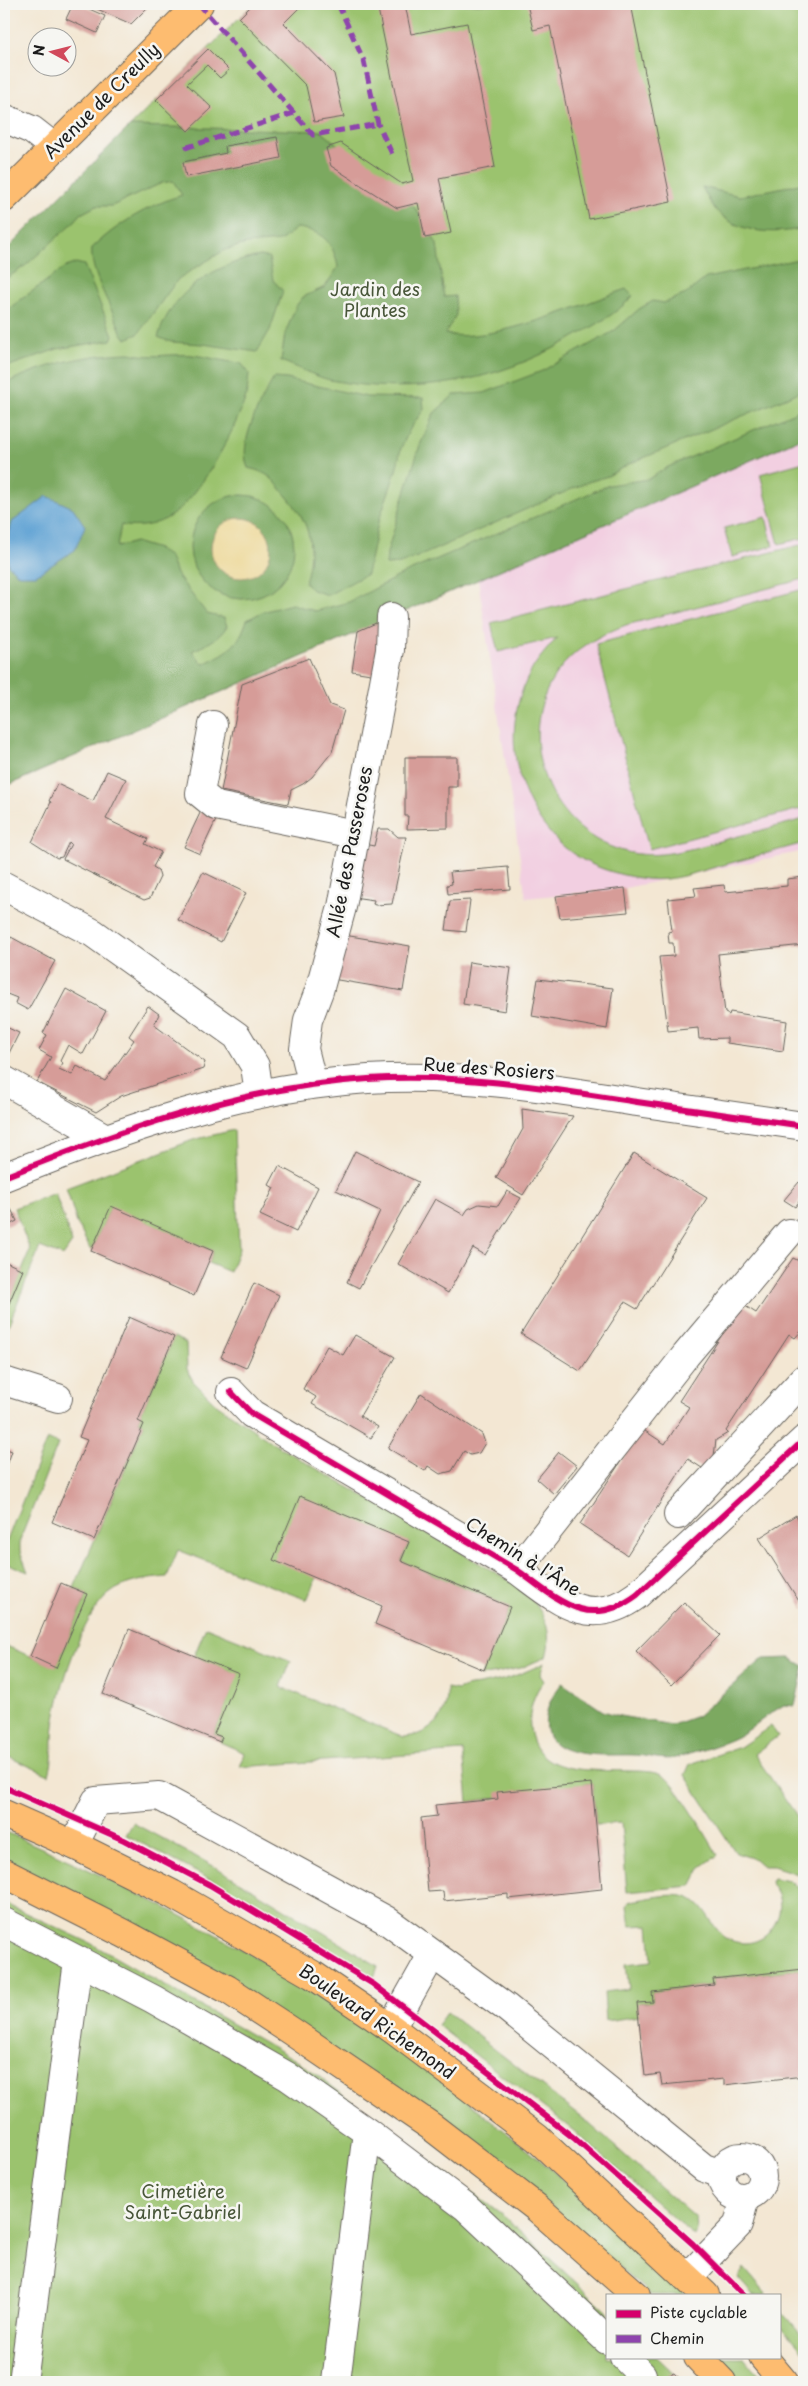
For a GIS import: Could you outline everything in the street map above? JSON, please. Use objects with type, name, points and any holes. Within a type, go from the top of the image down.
[{"type":"main road","name":"Avenue de Creully","points":[[4,198],[199,4]]},
{"type":"main road","name":"Boulevard Richemond","points":[[4,1814],[74,1845],[172,1894],[313,1975],[391,2028],[537,2138],[697,2286]]},
{"type":"main road","points":[[4,1873],[123,1933],[227,1989],[291,2031],[432,2127],[537,2208],[635,2294]]},
{"type":"main road","points":[[699,2358],[722,2382]]},
{"type":"main road","points":[[765,2358],[784,2382]]},
{"type":"street","points":[[4,118],[32,130],[54,148]]},
{"type":"street","name":"Allée des Passeroses","points":[[313,1084],[304,1049],[308,1020],[320,991],[342,907],[390,650],[391,616]]},
{"type":"street","points":[[213,725],[200,793],[216,806],[355,834]]},
{"type":"street","points":[[4,886],[93,932],[238,1036],[255,1066],[259,1094]]},
{"type":"street","name":"Rue des Rosiers","points":[[4,1177],[104,1137],[259,1094],[313,1084],[405,1078],[496,1081],[804,1126]]},
{"type":"street","points":[[4,1080],[27,1102],[104,1137]]},
{"type":"street","points":[[517,1570],[686,1355],[789,1233]]},
{"type":"street","points":[[678,1515],[804,1379]]},
{"type":"street","points":[[4,1381],[58,1398]]},
{"type":"street","name":"Chemin à l'Âne","points":[[232,1392],[252,1414],[517,1570],[549,1593],[578,1610],[607,1611],[622,1606],[637,1595],[804,1440]]},
{"type":"street","points":[[776,1410],[804,1440]]},
{"type":"street","points":[[74,1845],[96,1802],[159,1796],[386,1920],[507,2008],[704,2168],[722,2174]]},
{"type":"street","points":[[4,1922],[153,1999],[287,2076],[367,2132],[466,2207],[606,2339]]},
{"type":"street","points":[[391,2028],[432,1955]]},
{"type":"street","points":[[23,2382],[78,1961]]},
{"type":"street","points":[[336,2382],[367,2132]]},
{"type":"street","points":[[744,2156],[756,2161],[763,2172],[761,2186],[752,2195],[745,2197],[733,2195],[728,2191],[724,2186],[722,2174],[732,2159],[744,2156]]},
{"type":"street","points":[[697,2286],[738,2225],[745,2197]]},
{"type":"street","points":[[625,2358],[642,2375],[641,2382]]},
{"type":"shaded area","points":[[804,437],[804,851],[625,888],[526,898],[478,579]]},
{"type":"green space","name":"Jardin des Plantes","points":[[253,4],[804,4],[804,437],[4,787],[4,252]]},
{"type":"green space","points":[[130,126],[321,131],[416,209],[437,244],[444,297],[455,296],[456,315],[445,334],[464,336],[511,328],[561,313],[626,289],[633,296],[612,315],[543,354],[514,366],[484,375],[455,382],[424,386],[393,387],[330,380],[281,361],[285,334],[296,306],[303,297],[325,287],[338,267],[333,250],[325,239],[306,229],[297,228],[280,241],[246,244],[225,250],[178,279],[138,334],[126,339],[102,290],[94,268],[92,248],[134,216],[182,195],[173,181],[162,183],[112,206],[96,206],[81,214],[25,266],[4,280],[4,252]]},
{"type":"green space","points":[[804,183],[804,228],[774,232],[753,230],[733,223],[714,208],[702,187],[740,196]]},
{"type":"green space","points":[[260,256],[269,258],[273,280],[283,291],[270,330],[257,352],[203,344],[171,342],[158,337],[164,321],[173,306],[197,283],[211,273],[227,266]]},
{"type":"green space","points":[[804,258],[804,390],[629,464],[608,476],[588,482],[427,553],[400,564],[386,565],[387,553],[420,445],[434,413],[454,395],[484,393],[542,371],[614,331],[639,309],[653,301],[664,303],[686,294],[706,278]]},
{"type":"green space","points":[[76,263],[84,265],[113,335],[111,340],[57,349],[4,368],[4,312],[64,268]]},
{"type":"green space","points":[[130,353],[145,356],[199,356],[241,363],[249,373],[246,396],[234,426],[216,461],[194,493],[183,506],[161,521],[141,526],[121,525],[117,547],[135,542],[158,549],[170,557],[176,574],[207,614],[224,618],[227,626],[220,635],[192,651],[203,664],[231,648],[240,637],[247,620],[262,612],[292,604],[315,611],[349,602],[407,572],[609,485],[648,479],[668,467],[804,408],[804,437],[4,787],[4,384],[34,371],[81,358]]},
{"type":"green space","points":[[274,378],[287,379],[367,397],[423,398],[424,409],[410,429],[401,448],[396,471],[378,523],[367,574],[328,595],[312,590],[305,583],[310,546],[305,525],[294,505],[273,480],[261,472],[248,468],[245,458],[248,434],[252,422]]},
{"type":"green space","points":[[804,462],[804,538],[779,544],[760,474]]},
{"type":"green space","points":[[242,495],[262,499],[279,510],[290,527],[294,547],[290,567],[279,584],[262,595],[242,599],[222,595],[205,584],[194,567],[190,547],[194,527],[205,510],[222,499]]},
{"type":"green space","points":[[766,517],[773,546],[732,557],[724,528]]},
{"type":"green space","points":[[804,544],[804,579],[626,625],[600,636],[577,652],[563,665],[547,690],[539,718],[538,746],[544,774],[556,799],[573,822],[596,839],[623,851],[649,855],[675,852],[804,819],[804,843],[691,874],[655,880],[613,872],[591,864],[572,853],[547,829],[534,810],[524,789],[517,767],[514,744],[515,721],[528,677],[537,661],[557,638],[498,652],[491,623]]},
{"type":"green space","points":[[804,589],[804,808],[649,849],[596,644]]},
{"type":"green space","points":[[234,1130],[239,1249],[230,1272],[208,1263],[213,1251],[111,1207],[91,1251],[77,1223],[66,1188],[193,1140]]},
{"type":"green space","points":[[55,1193],[72,1243],[63,1256],[40,1247],[4,1336],[4,1315],[30,1250],[14,1208]]},
{"type":"green space","points":[[174,1337],[186,1343],[187,1369],[193,1381],[215,1403],[274,1444],[517,1585],[532,1600],[543,1616],[548,1636],[546,1657],[521,1668],[481,1676],[510,1607],[401,1561],[409,1542],[316,1578],[307,1600],[178,1550],[167,1577],[136,1581],[122,1586],[109,1594],[89,1619],[73,1655],[61,1693],[54,1726],[49,1775],[4,1755],[4,1645],[56,1667],[87,1594],[74,1588],[144,1424],[138,1421]]},
{"type":"green space","points":[[47,1439],[58,1444],[20,1540],[20,1551],[28,1572],[6,1563],[4,1568],[4,1548]]},
{"type":"green space","points":[[206,1627],[291,1661],[281,1687],[404,1737],[422,1732],[436,1722],[445,1707],[447,1688],[458,1690],[500,1680],[544,1663],[540,1675],[544,1681],[532,1702],[530,1715],[530,1727],[534,1743],[543,1755],[554,1763],[584,1770],[649,1772],[665,1777],[685,1802],[718,1855],[701,1867],[691,1886],[627,1892],[621,1823],[596,1825],[592,1783],[468,1802],[463,1751],[240,1767],[245,1753],[220,1742],[222,1737],[214,1734],[238,1674],[194,1656]]},
{"type":"green space","points":[[790,1658],[804,1666],[795,1706],[784,1705],[737,1737],[689,1754],[665,1759],[638,1755],[576,1752],[563,1749],[553,1742],[547,1732],[546,1717],[548,1707],[562,1683],[603,1711],[620,1716],[672,1725],[697,1716],[763,1659]]},
{"type":"green space","points":[[771,1726],[778,1736],[754,1754],[804,1826],[804,1876],[773,1866],[763,1866],[755,1859],[736,1853],[685,1775],[690,1764],[740,1747]]},
{"type":"green space","points":[[133,1823],[219,1869],[378,1966],[375,1975],[372,1977],[213,1881],[126,1835]]},
{"type":"green space","points":[[4,1831],[115,1882],[223,1938],[334,2006],[454,2091],[569,2184],[685,2294],[650,2294],[544,2201],[4,1862]]},
{"type":"green space","points":[[773,1878],[789,1881],[804,1892],[804,1969],[713,1979],[714,1985],[652,1992],[653,2002],[637,2003],[639,2016],[606,2021],[604,1992],[629,1989],[626,1964],[652,1961],[649,1925],[630,1926],[627,1906],[630,1901],[666,1896],[687,1897],[702,1908],[724,1937],[744,1943],[760,1939],[774,1925],[780,1905],[777,1893],[771,1882]]},
{"type":"green space","name":"Cimetière Saint-Gabriel","points":[[4,1903],[90,1943],[301,2063],[507,2219],[606,2310],[606,2358],[658,2358],[683,2382],[4,2382]]},
{"type":"green space","points":[[447,2012],[585,2120],[696,2218],[697,2230],[694,2236],[574,2131],[437,2025]]},
{"type":"green space","points":[[744,2268],[766,2294],[752,2294],[738,2278]]},
{"type":"green space","points":[[780,2310],[804,2338],[804,2353],[780,2325]]},
{"type":"green space","points":[[717,2358],[745,2358],[765,2382],[739,2382]]},
{"type":"sand","points":[[241,518],[258,523],[266,531],[271,548],[266,565],[258,573],[241,578],[224,573],[216,565],[211,548],[216,531],[224,523]]},
{"type":"water","points":[[47,496],[73,508],[85,526],[75,550],[36,575],[19,575],[8,565],[6,545],[12,522]]},
{"type":"building","points":[[73,4],[78,4],[105,16],[97,33],[66,19]]},
{"type":"building","points":[[86,4],[151,4],[131,24]]},
{"type":"building","points":[[253,4],[303,4],[284,23],[334,74],[344,117],[314,122],[306,86],[239,18]]},
{"type":"building","points":[[377,4],[405,4],[411,34],[467,23],[495,167],[439,178],[451,233],[425,238],[418,203],[397,208],[331,166],[326,148],[341,143],[402,184],[413,181]]},
{"type":"building","points":[[527,4],[631,4],[671,202],[589,219],[550,26],[533,30]]},
{"type":"building","points":[[208,49],[229,70],[220,78],[207,65],[187,84],[212,108],[188,131],[156,100]]},
{"type":"building","points":[[277,137],[281,158],[186,177],[183,162],[226,153],[225,146]]},
{"type":"building","points":[[385,619],[377,675],[352,671],[358,631]]},
{"type":"building","points":[[309,658],[330,705],[344,710],[332,752],[312,777],[291,790],[288,804],[221,791],[242,684]]},
{"type":"building","points":[[405,757],[457,757],[457,787],[448,787],[448,828],[407,829],[408,816],[405,816]]},
{"type":"building","points":[[107,771],[126,779],[106,819],[148,839],[145,844],[161,852],[153,867],[158,870],[160,877],[150,898],[144,900],[63,859],[71,844],[69,842],[62,857],[57,858],[32,842],[51,802],[49,801],[57,784],[93,801]]},
{"type":"building","points":[[201,811],[217,818],[200,854],[184,847]]},
{"type":"building","points":[[378,829],[389,829],[398,837],[406,837],[392,904],[375,905],[373,904],[374,900],[353,897],[364,844],[374,846]]},
{"type":"building","points":[[508,867],[510,889],[448,894],[447,885],[452,884],[450,872]]},
{"type":"building","points":[[203,872],[246,893],[221,942],[178,920]]},
{"type":"building","points":[[804,877],[804,945],[718,954],[725,1013],[729,1015],[730,1012],[787,1021],[783,1051],[727,1043],[727,1038],[699,1039],[698,1028],[668,1031],[659,957],[674,956],[673,943],[669,943],[668,932],[672,931],[668,899],[696,896],[694,888],[724,885],[725,892],[787,886],[787,879]]},
{"type":"building","points":[[625,888],[628,912],[560,918],[556,896]]},
{"type":"building","points":[[470,900],[466,932],[446,930],[450,901]]},
{"type":"building","points":[[344,935],[410,946],[403,991],[332,979]]},
{"type":"building","points":[[11,937],[55,961],[28,1010],[15,1003],[17,998],[7,994],[4,1000],[4,951]]},
{"type":"building","points":[[469,962],[511,968],[505,1011],[463,1004]]},
{"type":"building","points":[[538,979],[613,988],[607,1029],[532,1016]]},
{"type":"building","points":[[66,989],[106,1011],[83,1054],[68,1045],[60,1061],[63,1063],[59,1069],[72,1075],[77,1066],[105,1081],[134,1040],[129,1036],[148,1006],[159,1014],[154,1025],[205,1062],[203,1069],[121,1096],[96,1112],[37,1082],[51,1057],[39,1050],[47,1035],[43,1033]]},
{"type":"building","points":[[4,1026],[19,1033],[4,1063]]},
{"type":"building","points":[[522,1109],[573,1116],[523,1195],[496,1178],[523,1129]]},
{"type":"building","points":[[355,1151],[418,1182],[359,1288],[347,1282],[380,1211],[336,1190]]},
{"type":"building","points":[[634,1153],[707,1198],[637,1309],[625,1302],[580,1371],[521,1334]]},
{"type":"building","points":[[279,1166],[318,1187],[296,1232],[260,1215],[274,1188],[269,1185]]},
{"type":"building","points":[[799,1182],[804,1185],[804,1195],[795,1207],[784,1200]]},
{"type":"building","points":[[507,1191],[521,1198],[485,1255],[473,1248],[448,1293],[398,1264],[435,1199],[464,1215],[468,1209],[479,1204],[498,1206]]},
{"type":"building","points":[[111,1206],[213,1251],[194,1296],[91,1251]]},
{"type":"building","points":[[11,1209],[17,1221],[7,1226],[4,1213]]},
{"type":"building","points":[[804,1256],[804,1328],[795,1338],[789,1334],[726,1431],[728,1433],[716,1440],[714,1456],[705,1470],[688,1459],[627,1555],[580,1524],[642,1429],[665,1444],[689,1407],[679,1401],[742,1304],[756,1313],[793,1258],[801,1262]]},
{"type":"building","points":[[4,1261],[23,1270],[4,1315]]},
{"type":"building","points":[[254,1283],[279,1295],[246,1368],[221,1357]]},
{"type":"building","points":[[129,1317],[174,1337],[138,1421],[144,1424],[94,1540],[52,1522],[87,1440],[79,1437]]},
{"type":"building","points":[[355,1335],[395,1357],[360,1416],[378,1427],[371,1438],[312,1404],[316,1397],[303,1389],[327,1346],[343,1355]]},
{"type":"building","points":[[421,1393],[482,1434],[485,1443],[479,1453],[470,1455],[464,1451],[452,1471],[440,1474],[428,1466],[425,1471],[388,1448]]},
{"type":"building","points":[[4,1448],[12,1451],[4,1474]]},
{"type":"building","points":[[559,1452],[577,1466],[554,1494],[537,1479]]},
{"type":"building","points":[[300,1496],[409,1542],[401,1561],[510,1607],[484,1670],[375,1624],[382,1606],[273,1560]]},
{"type":"building","points":[[796,1515],[804,1529],[804,1609],[759,1538]]},
{"type":"building","points":[[61,1583],[87,1594],[56,1668],[30,1656]]},
{"type":"building","points":[[684,1602],[720,1635],[671,1685],[636,1651]]},
{"type":"building","points":[[129,1629],[239,1674],[214,1734],[222,1737],[220,1742],[103,1694]]},
{"type":"building","points":[[592,1783],[602,1889],[508,1899],[508,1894],[444,1901],[443,1891],[428,1892],[421,1818],[437,1816],[435,1805],[498,1799],[497,1792]]},
{"type":"building","points":[[804,1969],[804,2076],[724,2085],[724,2079],[662,2085],[660,2074],[645,2076],[637,2003],[653,2002],[652,1992],[714,1985],[713,1979]]},
{"type":"building","points":[[674,2373],[683,2382],[663,2382],[663,2377]]},
{"type":"marked path","points":[[199,4],[313,135],[378,124]]},
{"type":"marked path","points":[[338,4],[364,61],[378,124],[394,158]]},
{"type":"marked path","points":[[185,148],[294,113]]},
{"type":"cycle path","points":[[4,1177],[92,1143],[182,1113],[274,1091],[368,1079],[435,1078],[503,1083],[804,1126]]},
{"type":"cycle path","points":[[231,1392],[252,1414],[517,1570],[560,1601],[589,1611],[604,1610],[620,1605],[637,1595],[804,1440]]},
{"type":"cycle path","points":[[4,1787],[124,1840],[210,1885],[373,1984],[574,2138],[693,2244],[743,2294]]}]
